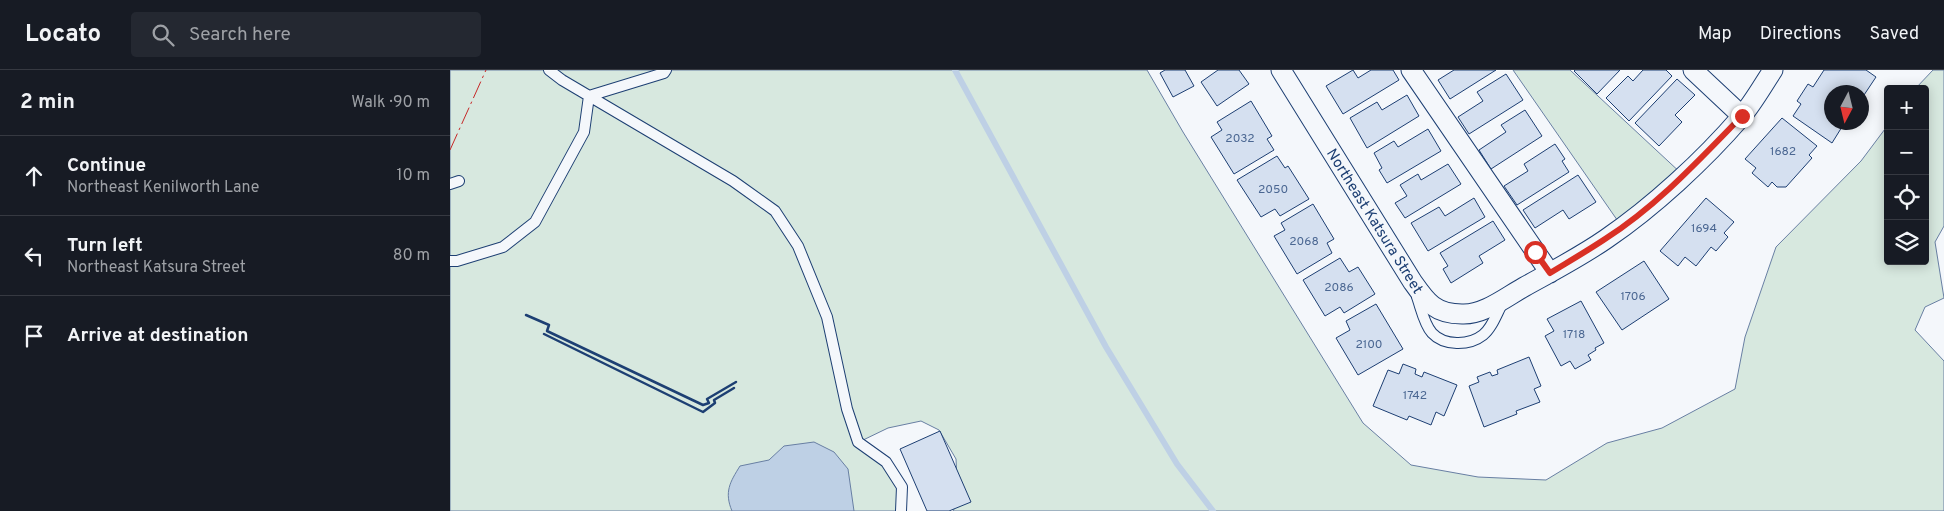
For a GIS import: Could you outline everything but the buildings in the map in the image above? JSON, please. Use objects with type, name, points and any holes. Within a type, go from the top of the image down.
[{"type":"street","points":[[1411,70],[1550,273]]},
{"type":"street","points":[[1693,70],[1742,116]]},
{"type":"street","name":"Northeast Katsura Street","points":[[1285,71],[1412,281],[1428,304],[1438,310],[1463,314],[1478,313],[1550,273],[1606,239],[1657,200],[1742,116],[1773,70]]},
{"type":"lane","points":[[549,70],[732,181],[775,211],[798,246],[827,317],[847,409],[858,442],[886,462],[902,487],[901,511]]},
{"type":"lane","points":[[589,96],[664,73],[666,70]]},
{"type":"lane","points":[[450,261],[457,261],[503,248],[535,222],[584,132],[589,96]]},
{"type":"lane","points":[[1412,281],[1431,332],[1440,339],[1454,343],[1469,342],[1483,335],[1506,297]]},
{"type":"shaded area","points":[[450,70],[1147,70],[1183,132],[1363,423],[1411,465],[1478,477],[1546,480],[1607,443],[1662,428],[1735,389],[1745,337],[1776,247],[1861,161],[1884,130],[1884,265],[1929,265],[1929,85],[1919,85],[1933,70],[1944,70],[1944,226],[1935,242],[1944,298],[1925,307],[1915,330],[1944,361],[1944,511],[953,511],[958,501],[956,459],[939,430],[921,421],[888,428],[859,442],[886,462],[902,487],[901,511],[450,511]]},
{"type":"shaded area","points":[[1513,70],[1570,70],[1683,175],[1622,227]]},
{"type":"water","points":[[814,442],[834,452],[848,469],[854,511],[732,511],[728,498],[729,487],[740,466],[769,460],[784,446]]},
{"type":"waterway","points":[[955,70],[1106,347],[1177,464],[1213,511]]},
{"type":"wall","points":[[526,315],[549,325],[547,331],[703,405],[709,403],[707,399],[736,382]]},
{"type":"wall","points":[[544,334],[703,412],[715,403],[714,400],[734,388]]},
{"type":"power","points":[[450,150],[486,70]]},
{"type":"route","points":[[1535,252],[1550,273],[1606,239],[1657,200],[1742,116]]}]
